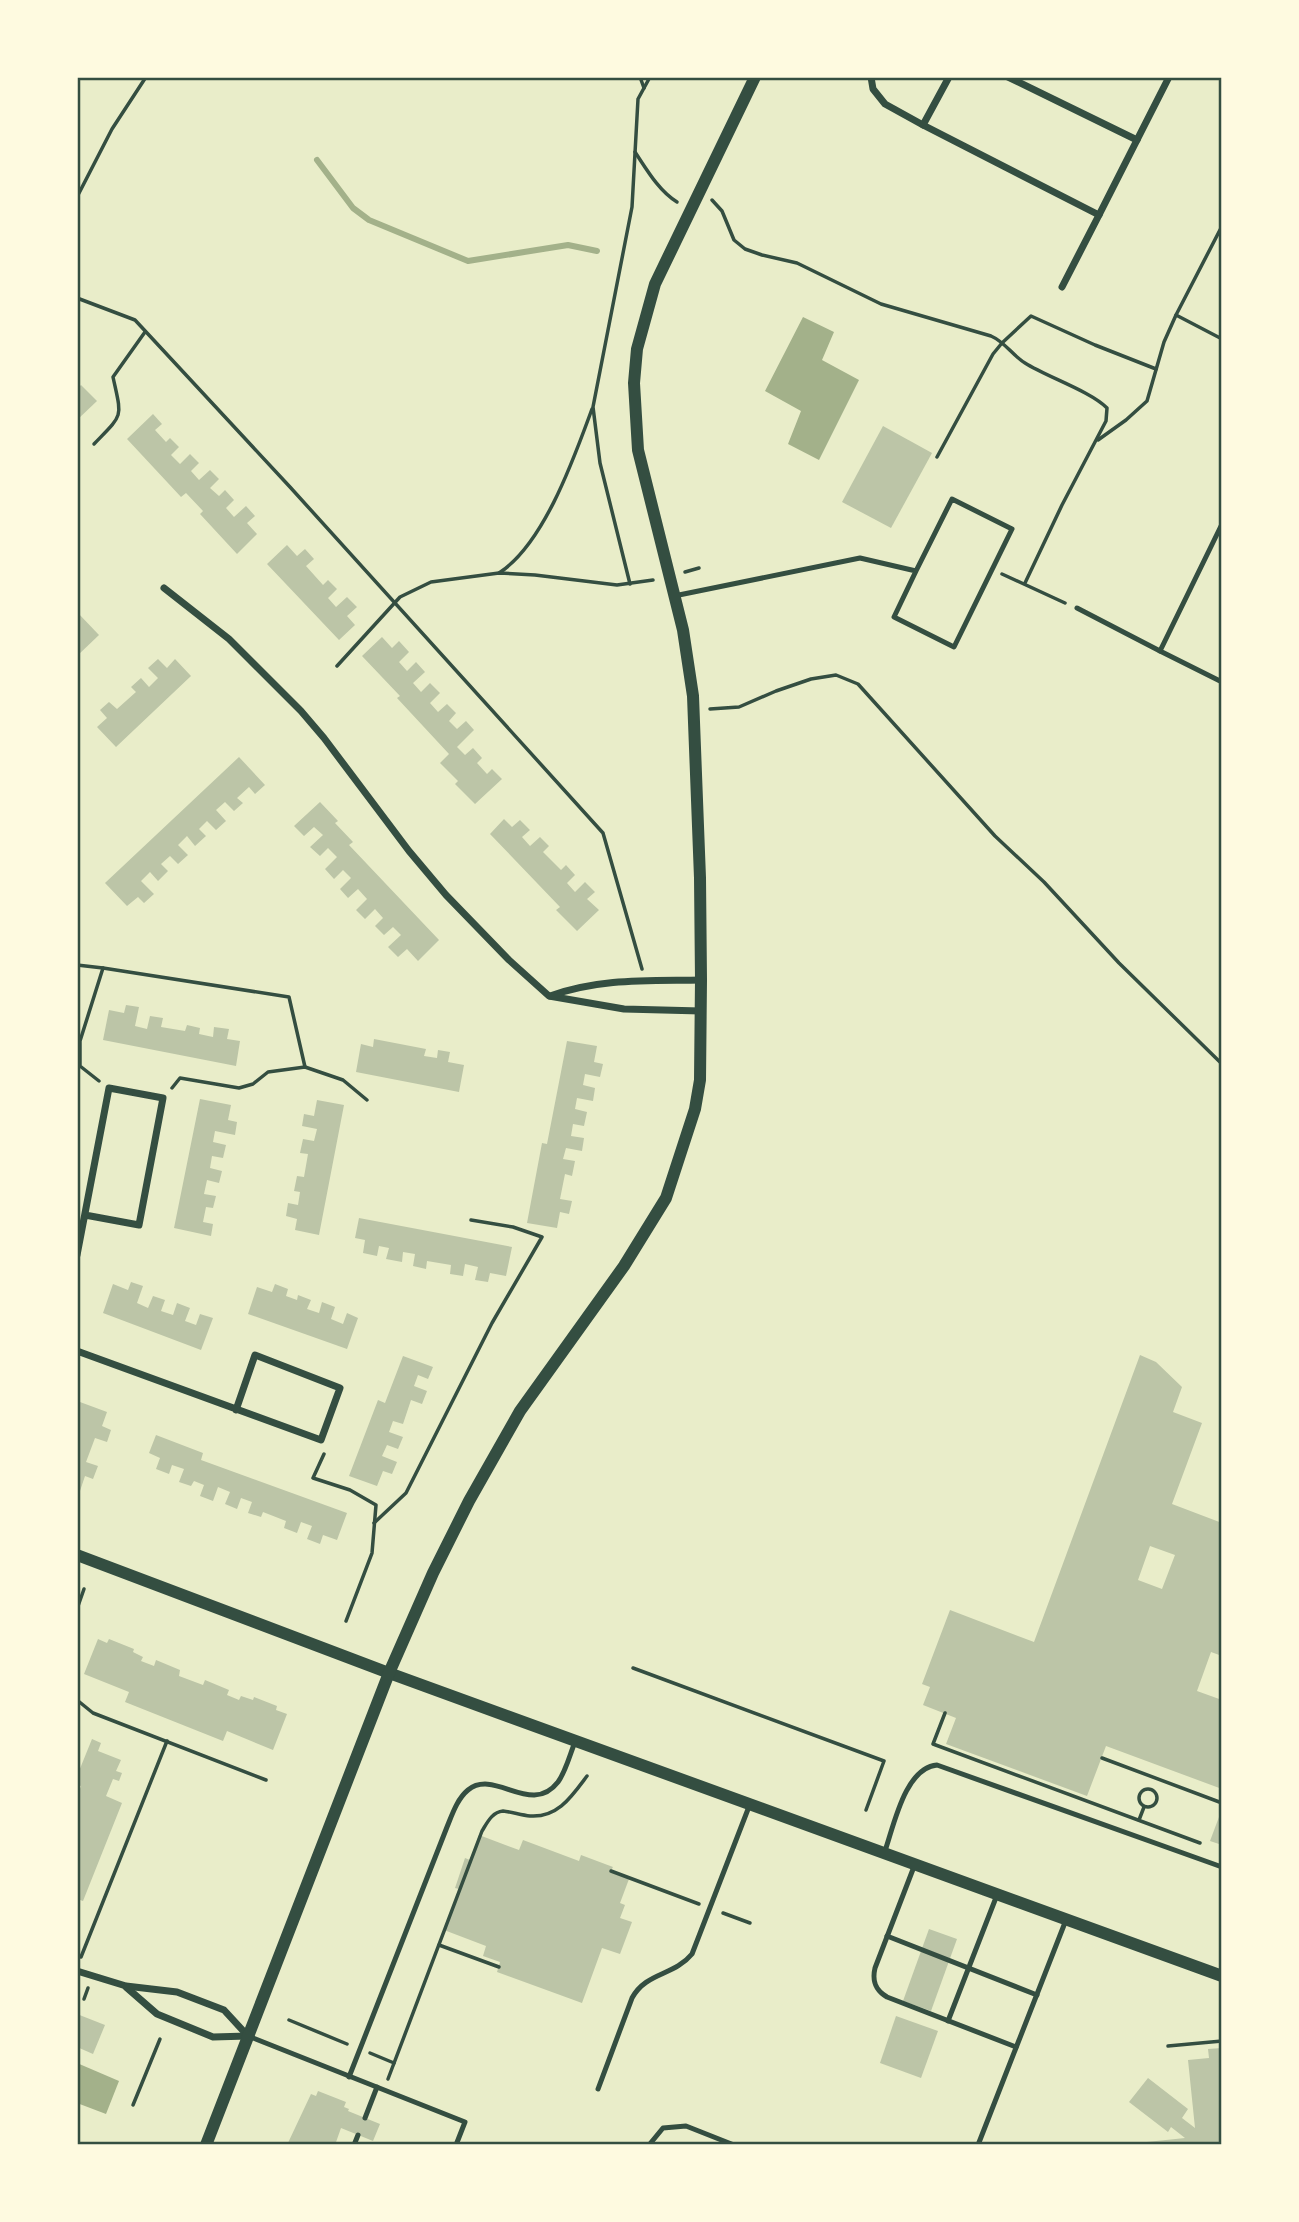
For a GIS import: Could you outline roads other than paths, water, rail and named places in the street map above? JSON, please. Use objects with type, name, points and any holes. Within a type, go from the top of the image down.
[{"type":"street","points":[[206,2145],[390,1673],[433,1573],[520,1411],[624,1266],[666,1198],[695,1109],[699,1090],[701,981],[694,710],[683,630],[638,450],[634,383],[638,349],[655,284],[755,77]]},
{"type":"street","points":[[871,77],[873,89],[885,104],[1099,215]]},
{"type":"street","points":[[923,125],[949,77]]},
{"type":"street","points":[[1008,77],[1137,140]]},
{"type":"street","points":[[1062,288],[1169,77]]},
{"type":"street","points":[[164,588],[229,639],[301,711],[439,886],[509,960],[550,996],[624,1009],[701,1011]]},
{"type":"street","points":[[550,996],[590,984],[701,981]]},
{"type":"street","points":[[77,1255],[109,1088],[163,1098],[139,1225],[85,1214]]},
{"type":"street","points":[[77,1351],[236,1410],[321,1440],[340,1388],[255,1355],[236,1410]]},
{"type":"street","points":[[77,1555],[390,1673],[1222,1976]]},
{"type":"street","points":[[77,1970],[126,1986],[177,1993],[224,2010],[248,2036]]},
{"type":"street","points":[[126,1986],[157,2014],[213,2037],[248,2036]]},
{"type":"lane","points":[[953,499],[1012,528],[954,647],[894,617],[916,571],[953,499]]},
{"type":"lane","points":[[1160,651],[1222,524]]},
{"type":"lane","points":[[674,596],[860,558],[916,571]]},
{"type":"lane","points":[[1077,608],[1222,682]]},
{"type":"lane","points":[[349,2077],[447,1827],[466,1791],[477,1785],[491,1785],[527,1795],[547,1792],[561,1777],[575,1740]]},
{"type":"lane","points":[[884,1853],[913,1778],[927,1766],[944,1766],[1222,1867]]},
{"type":"lane","points":[[598,2089],[636,1992],[645,1982],[688,1959],[695,1948],[750,1804]]},
{"type":"lane","points":[[915,1864],[874,1972],[877,1989],[887,1997],[1016,2047]]},
{"type":"lane","points":[[948,2021],[997,1895]]},
{"type":"lane","points":[[978,2145],[1066,1920]]},
{"type":"lane","points":[[887,1936],[1037,1995]]},
{"type":"lane","points":[[248,2036],[465,2122],[456,2145]]},
{"type":"lane","points":[[365,2118],[377,2087]]},
{"type":"lane","points":[[649,2145],[663,2128],[686,2126],[734,2145]]},
{"type":"lane","points":[[354,2145],[358,2135]]},
{"type":"waterway","points":[[317,160],[353,208],[369,220],[468,261],[568,245],[597,251]]}]
